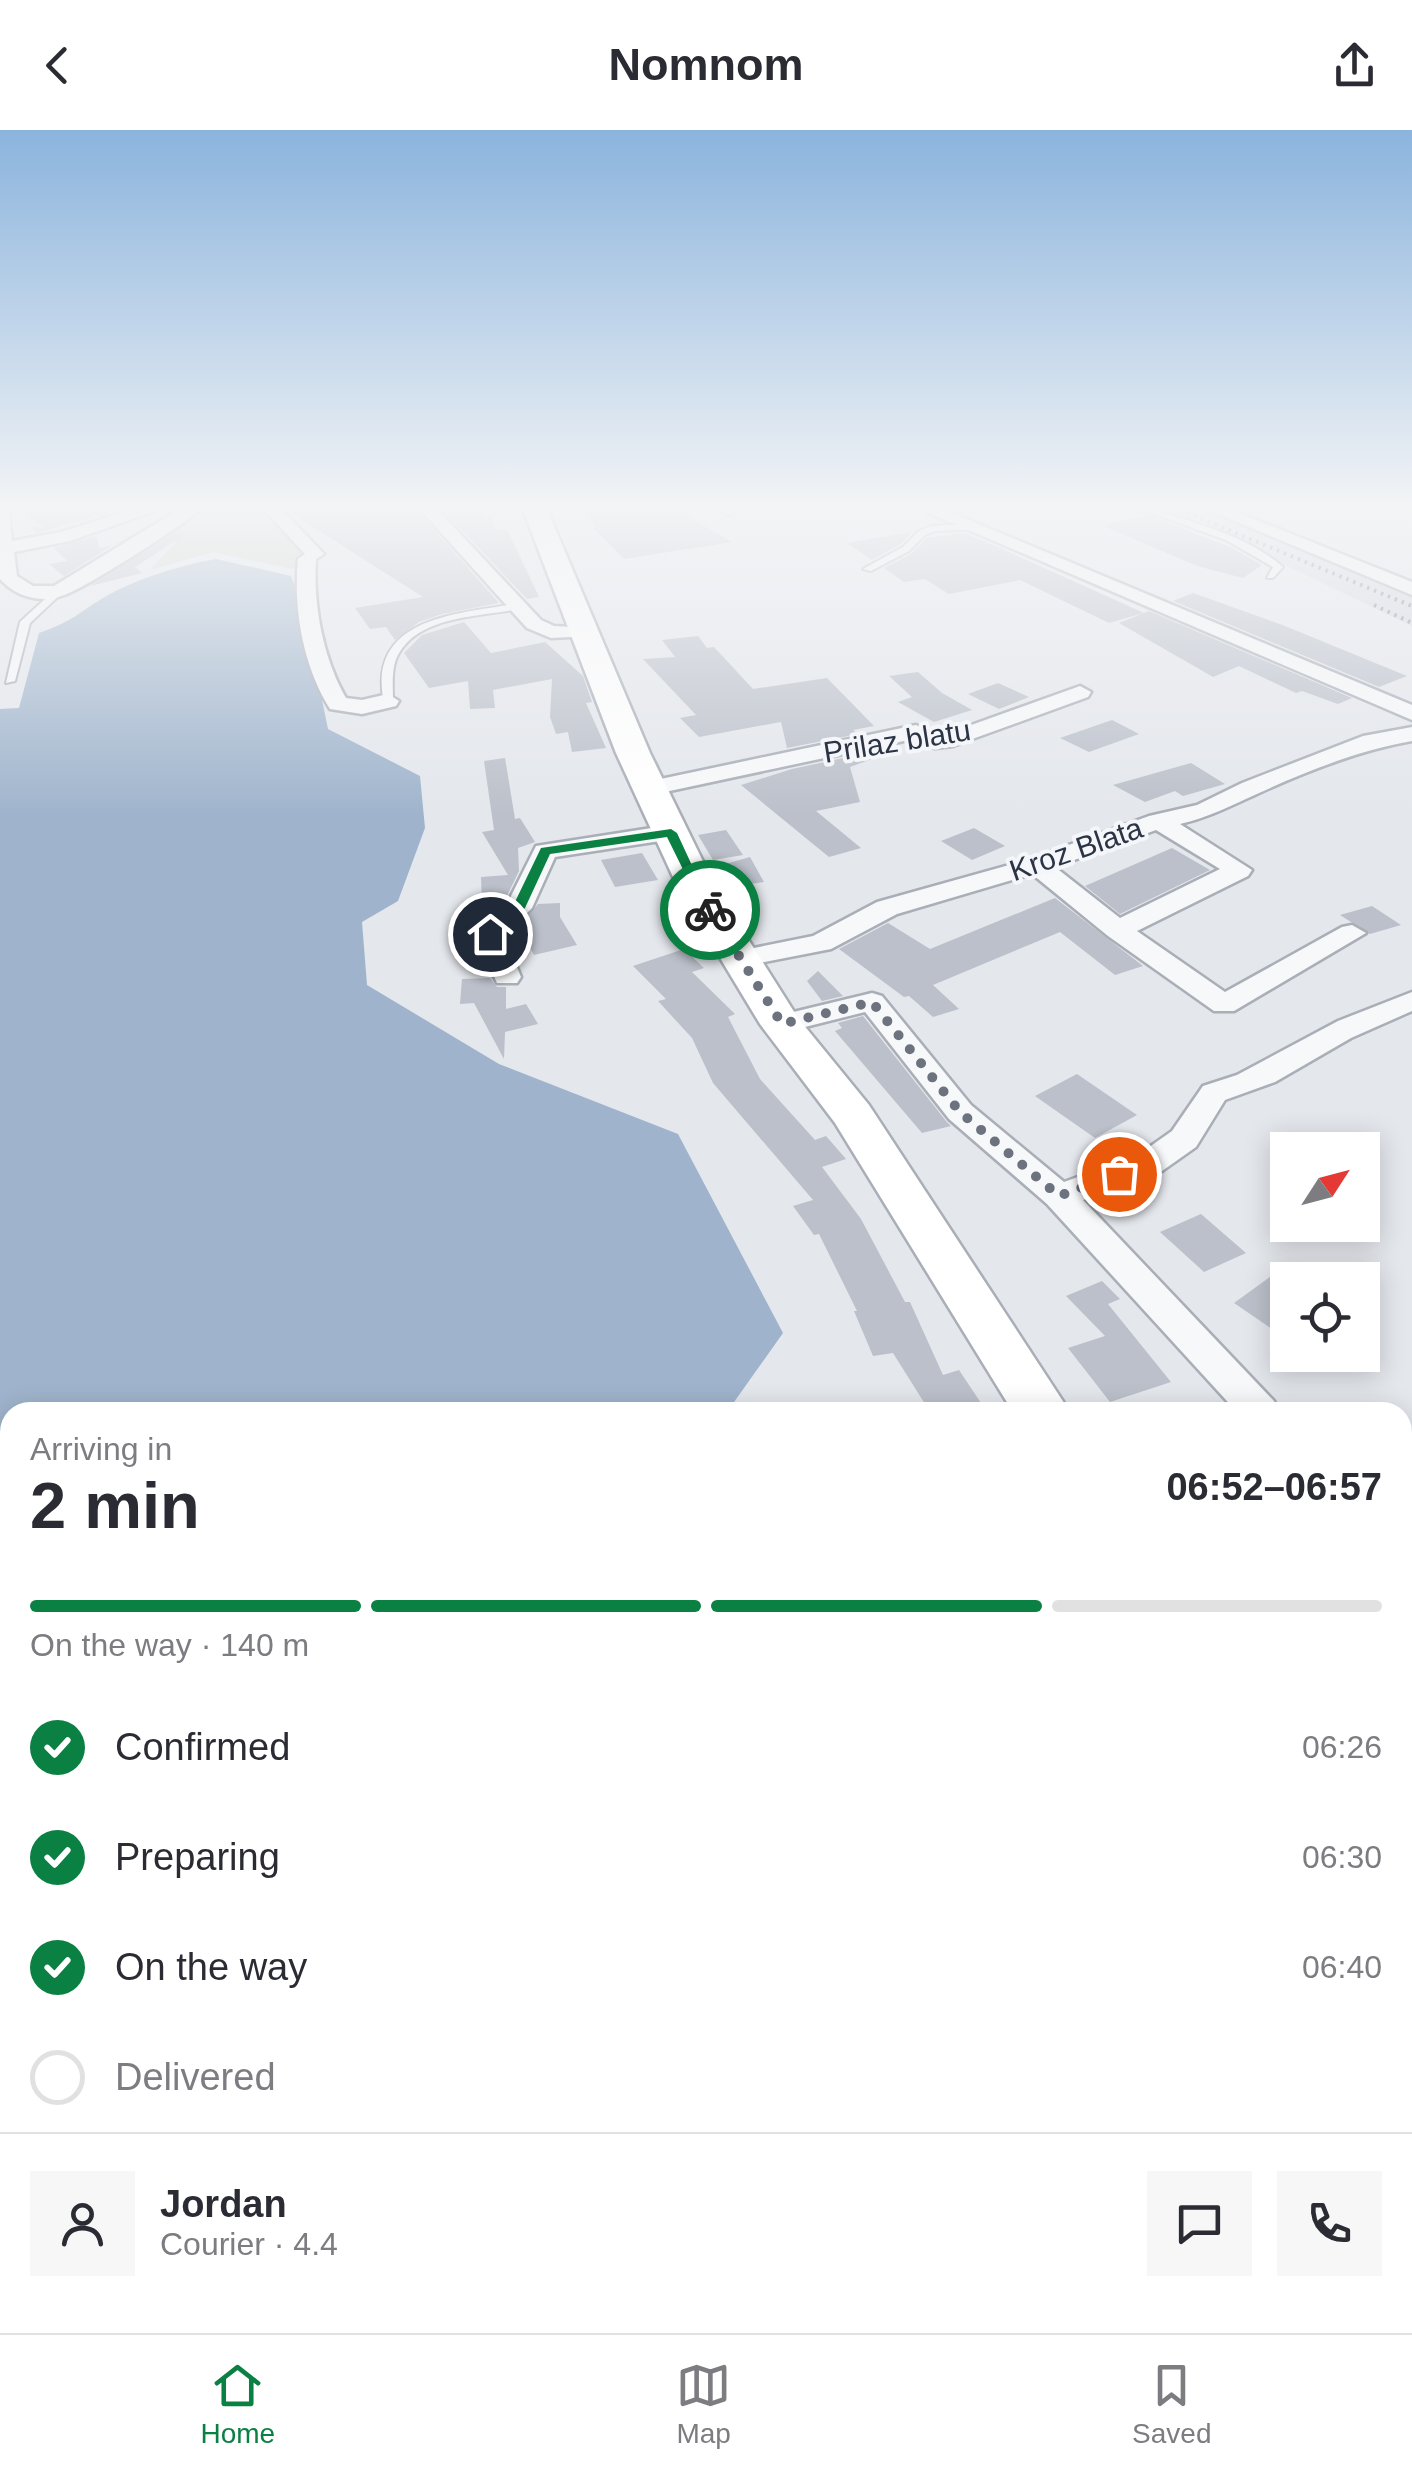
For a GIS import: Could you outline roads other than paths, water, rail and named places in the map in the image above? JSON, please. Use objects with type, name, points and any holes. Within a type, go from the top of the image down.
[{"type":"main road","points":[[576,610],[671,833],[738,959],[782,1024],[854,1115],[1036,1402]]},
{"type":"street","points":[[310,610],[324,678],[338,704],[350,707],[388,701]]},
{"type":"street","points":[[518,610],[551,632],[585,632]]},
{"type":"street","points":[[1168,610],[1412,713]]},
{"type":"street","name":"Prilaz blatu","points":[[651,788],[916,732],[935,742],[953,739],[1080,692]]},
{"type":"street","name":"Kroz Blata","points":[[738,959],[821,943],[887,908],[1036,865],[1158,821],[1206,811],[1250,788],[1371,741],[1412,734]]},
{"type":"street","points":[[1118,930],[1239,870],[1158,821]]},
{"type":"street","points":[[507,977],[490,934],[519,908],[545,851],[671,833]]},
{"type":"street","points":[[1036,865],[1118,930],[1224,1005],[1352,933]]},
{"type":"street","points":[[1059,1196],[1150,1164],[1184,1140],[1214,1093],[1240,1088],[1275,1072],[1338,1033],[1412,1001]]},
{"type":"street","points":[[782,1024],[872,1002],[960,1112],[1059,1196],[1251,1402]]},
{"type":"lane","points":[[10,681],[25,622],[39,610]]},
{"type":"lane","points":[[388,701],[393,654],[409,634],[426,626],[502,610]]},
{"type":"water","points":[[84,610],[303,610],[328,729],[420,776],[425,828],[398,901],[362,922],[367,985],[499,1064],[678,1134],[783,1333],[734,1402],[0,1402],[0,709],[19,708],[39,633]]},
{"type":"railway","points":[[1384,610],[1412,623]]}]
